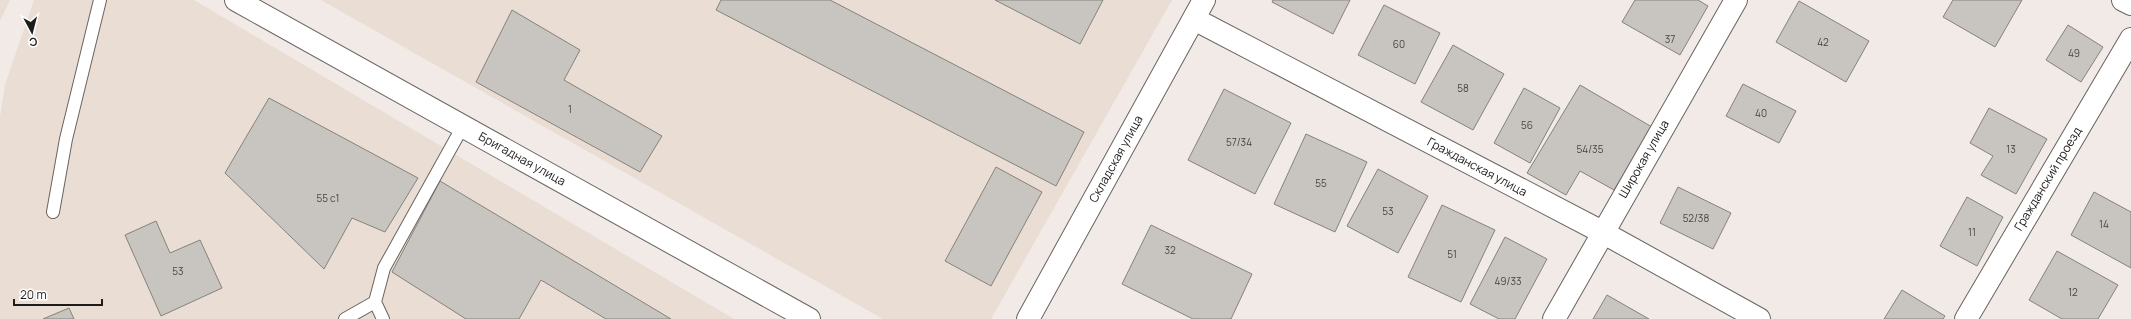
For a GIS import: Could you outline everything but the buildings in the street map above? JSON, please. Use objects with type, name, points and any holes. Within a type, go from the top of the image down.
[{"type":"street","name":"Бригадная улица","points":[[236,0],[809,319]]},
{"type":"street","name":"Складская улица","points":[[1028,319],[1204,0]]},
{"type":"street","name":"Широкая улица","points":[[1554,319],[1602,232],[1736,0]]},
{"type":"street","points":[[2123,0],[2131,4]]},
{"type":"street","name":"Гражданская улица","points":[[1194,19],[1602,232],[1759,319]]},
{"type":"street","name":"Гражданский проезд","points":[[1966,319],[2131,39]]},
{"type":"lane","points":[[53,212],[66,139],[100,0]]},
{"type":"lane","points":[[383,319],[375,302],[384,268],[463,126]]},
{"type":"lane","points":[[345,319],[375,302]]},
{"type":"shaded area","points":[[0,0],[10,0],[0,21]]},
{"type":"shaded area","points":[[34,0],[194,0],[734,319],[0,319],[0,117],[5,85]]},
{"type":"shaded area","points":[[321,0],[1172,0],[991,319],[883,319]]}]
